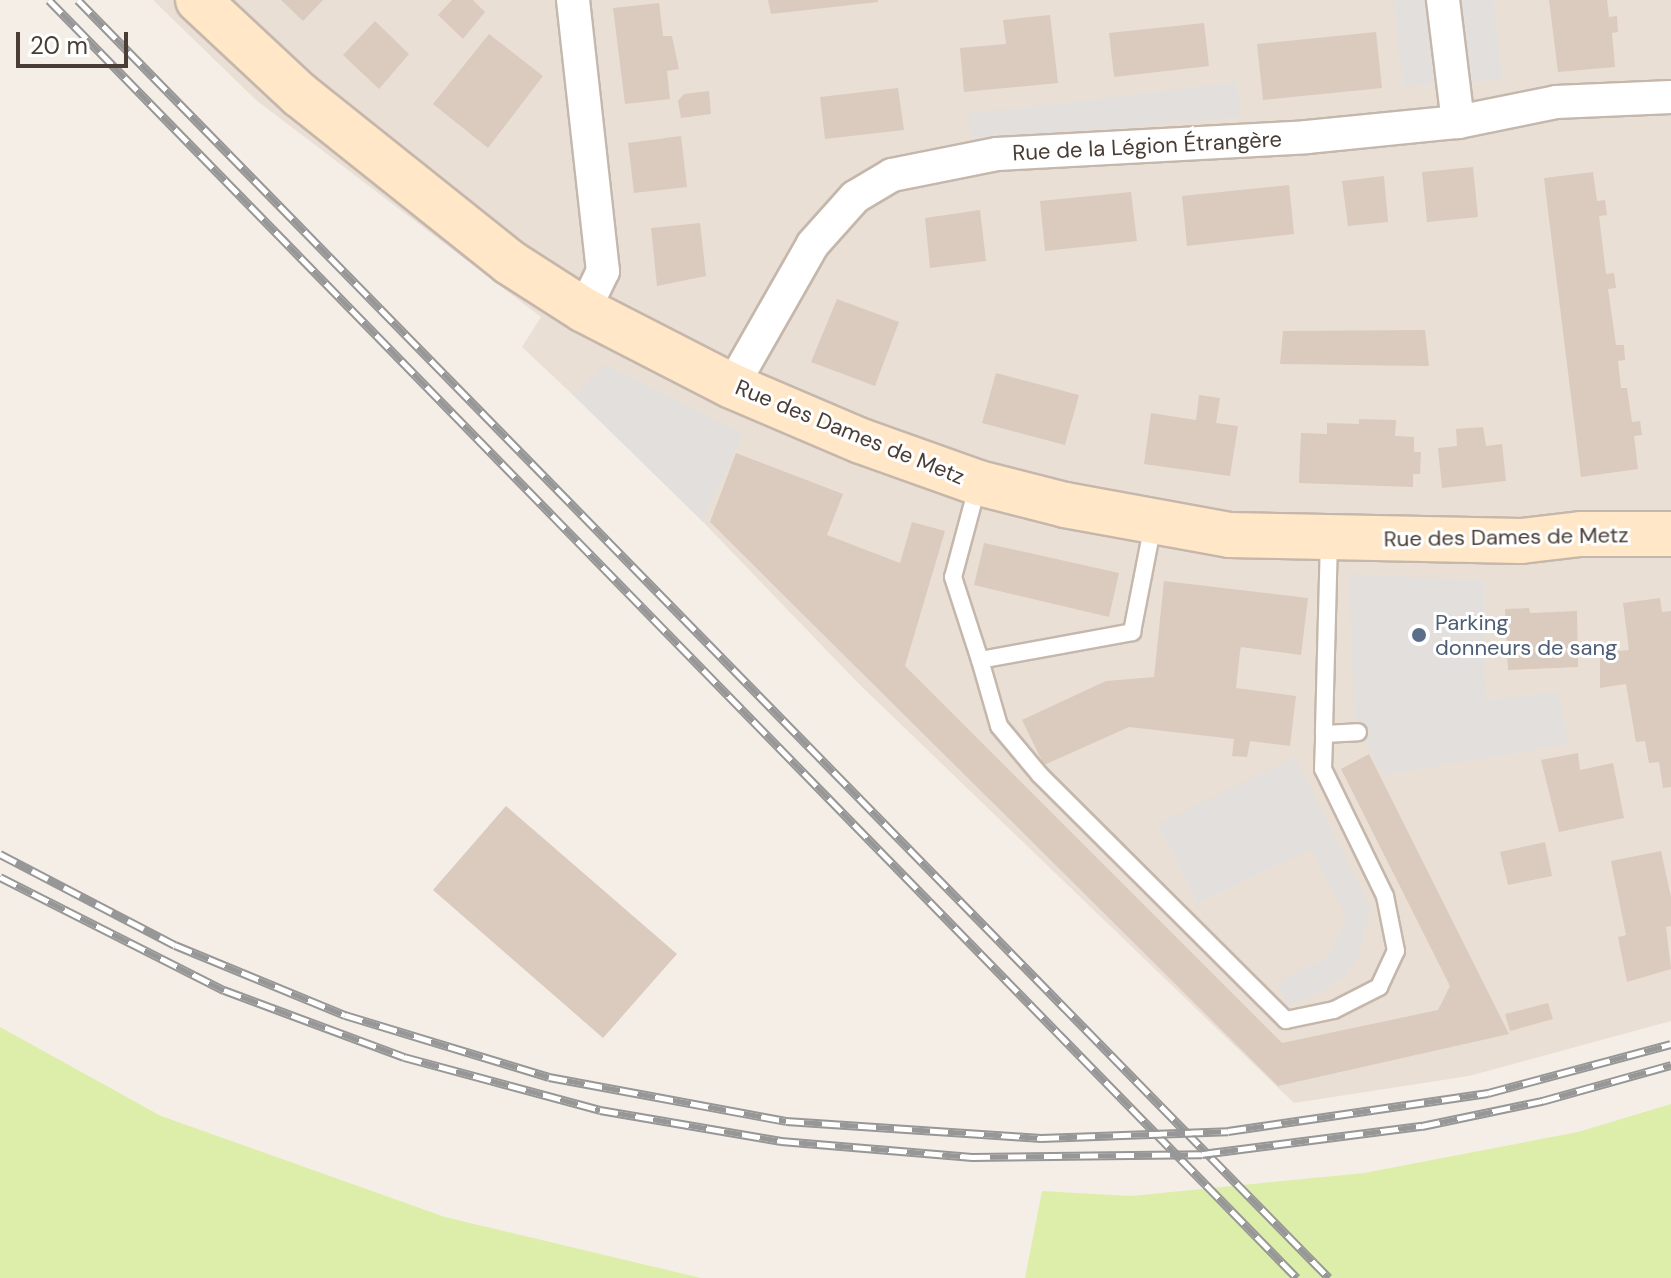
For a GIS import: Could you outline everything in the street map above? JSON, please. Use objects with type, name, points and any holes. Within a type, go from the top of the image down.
[{"type":"street","name":"Rue des Dames de Metz","points":[[198,0],[300,95],[434,207],[584,310],[732,386],[861,441],[979,483],[1153,522],[1230,535],[1521,541],[1581,534],[1671,534]]},
{"type":"street","points":[[573,0],[603,271],[584,310]]},
{"type":"street","points":[[1443,0],[1458,122]]},
{"type":"street","name":"Rue de la Légion Étrangère","points":[[732,386],[813,244],[855,197],[892,175],[997,154],[1307,137],[1458,122],[1556,102],[1671,97]]},
{"type":"lane","points":[[979,483],[953,577],[999,726],[1040,775],[1286,1020],[1334,1010],[1379,987],[1396,951],[1385,896],[1323,769],[1329,539]]},
{"type":"lane","points":[[980,660],[1132,632],[1153,522]]},
{"type":"lane","points":[[1324,734],[1358,732]]},
{"type":"shaded area","points":[[153,0],[1671,0],[1671,1021],[1469,1076],[1294,1103],[858,683],[655,472],[522,347],[541,317],[256,100]]},
{"type":"shaded area","points":[[1393,0],[1425,0],[1435,84],[1403,87]]},
{"type":"shaded area","points":[[1460,0],[1494,0],[1503,79],[1469,82]]},
{"type":"shaded area","points":[[1237,82],[1241,117],[971,141],[968,114]]},
{"type":"shaded area","points":[[605,364],[743,434],[703,522],[573,395]]},
{"type":"shaded area","name":"Parking donneurs de sang","points":[[1349,574],[1485,580],[1486,700],[1559,691],[1569,744],[1383,775],[1354,719]]},
{"type":"shaded area","points":[[1295,757],[1371,908],[1358,959],[1343,977],[1309,999],[1286,1005],[1277,982],[1326,957],[1347,919],[1311,849],[1197,904],[1158,824]]},
{"type":"green space","points":[[0,1027],[161,1116],[445,1217],[701,1278],[0,1278]]},
{"type":"green space","points":[[1671,1104],[1671,1278],[1025,1278],[1042,1191],[1131,1196],[1364,1173],[1578,1132]]},
{"type":"building","points":[[281,0],[323,0],[303,21]]},
{"type":"building","points":[[452,0],[473,0],[485,12],[463,39],[438,15]]},
{"type":"building","points":[[768,0],[878,0],[878,2],[771,14]]},
{"type":"building","points":[[1549,0],[1607,0],[1609,17],[1617,16],[1618,32],[1612,33],[1615,67],[1558,72]]},
{"type":"building","points":[[659,3],[663,36],[672,36],[679,69],[667,71],[670,99],[625,104],[613,8]]},
{"type":"building","points":[[1050,15],[1058,83],[964,92],[960,48],[1006,44],[1003,20]]},
{"type":"building","points":[[375,21],[409,54],[379,89],[343,55]]},
{"type":"building","points":[[1204,23],[1209,66],[1114,77],[1109,33]]},
{"type":"building","points":[[1376,32],[1382,88],[1263,100],[1257,44]]},
{"type":"building","points":[[489,34],[543,76],[488,148],[433,104]]},
{"type":"building","points":[[898,88],[904,130],[825,139],[820,97]]},
{"type":"building","points":[[709,91],[711,114],[681,118],[678,101],[684,94]]},
{"type":"building","points":[[681,136],[687,187],[634,193],[628,143]]},
{"type":"building","points":[[1473,167],[1478,217],[1427,222],[1422,172]]},
{"type":"building","points":[[1593,172],[1597,201],[1605,200],[1607,215],[1599,216],[1606,274],[1614,273],[1616,288],[1608,289],[1616,345],[1624,345],[1625,360],[1618,361],[1621,388],[1627,388],[1632,422],[1640,421],[1642,435],[1634,436],[1638,469],[1581,477],[1544,178]]},
{"type":"building","points":[[1384,176],[1388,222],[1348,226],[1342,181]]},
{"type":"building","points":[[1289,185],[1294,234],[1187,246],[1182,196]]},
{"type":"building","points":[[1131,192],[1137,241],[1045,251],[1040,201]]},
{"type":"building","points":[[980,210],[986,261],[930,268],[925,218]]},
{"type":"building","points":[[700,223],[706,276],[657,286],[651,228]]},
{"type":"building","points":[[837,299],[899,322],[875,386],[811,362]]},
{"type":"building","points":[[1425,330],[1429,366],[1280,364],[1283,331]]},
{"type":"building","points":[[996,373],[1079,395],[1065,445],[982,423]]},
{"type":"building","points":[[1199,395],[1220,398],[1216,423],[1238,426],[1230,476],[1144,464],[1151,413],[1196,420]]},
{"type":"building","points":[[1359,419],[1396,420],[1395,436],[1414,437],[1414,452],[1421,452],[1420,474],[1413,474],[1413,487],[1299,483],[1301,433],[1327,434],[1327,423],[1359,424]]},
{"type":"building","points":[[1483,427],[1486,446],[1502,444],[1506,481],[1442,488],[1438,448],[1457,446],[1456,429]]},
{"type":"building","points":[[736,453],[843,494],[827,535],[900,563],[912,522],[945,531],[905,666],[1282,1043],[1438,1010],[1450,986],[1341,769],[1369,754],[1509,1034],[1278,1086],[710,522]]},
{"type":"building","points":[[984,543],[1119,573],[1109,617],[974,585]]},
{"type":"building","points":[[1164,581],[1308,598],[1301,655],[1241,647],[1240,652],[1236,688],[1296,696],[1290,746],[1250,741],[1247,757],[1232,756],[1234,739],[1129,727],[1044,765],[1022,720],[1106,681],[1154,677]]},
{"type":"building","points":[[1660,598],[1662,612],[1671,611],[1671,787],[1663,788],[1659,762],[1649,763],[1645,741],[1636,742],[1626,684],[1600,688],[1600,653],[1629,650],[1623,603]]},
{"type":"building","points":[[1529,608],[1530,613],[1577,611],[1578,667],[1508,670],[1505,609]]},
{"type":"building","points":[[1578,753],[1580,770],[1613,763],[1624,818],[1559,832],[1541,760]]},
{"type":"building","points":[[506,806],[677,954],[603,1038],[433,890]]},
{"type":"building","points":[[1545,842],[1552,876],[1508,885],[1500,852]]},
{"type":"building","points":[[1661,851],[1671,897],[1671,926],[1666,927],[1671,969],[1627,982],[1618,937],[1626,935],[1611,861]]},
{"type":"building","points":[[1548,1003],[1553,1019],[1510,1031],[1505,1014]]},
{"type":"railway","points":[[49,0],[1297,1278]]},
{"type":"railway","points":[[78,0],[1329,1278]]},
{"type":"railway","points":[[0,854],[175,945],[345,1015],[549,1077],[786,1121],[1041,1138],[1228,1131],[1488,1093],[1671,1044]]},
{"type":"railway","points":[[0,877],[224,990],[404,1057],[600,1110],[781,1141],[972,1157],[1202,1154],[1422,1126],[1542,1101],[1671,1065]]},
{"type":"place","name":"Parking donneurs de sang","points":[[1419,635]]}]
